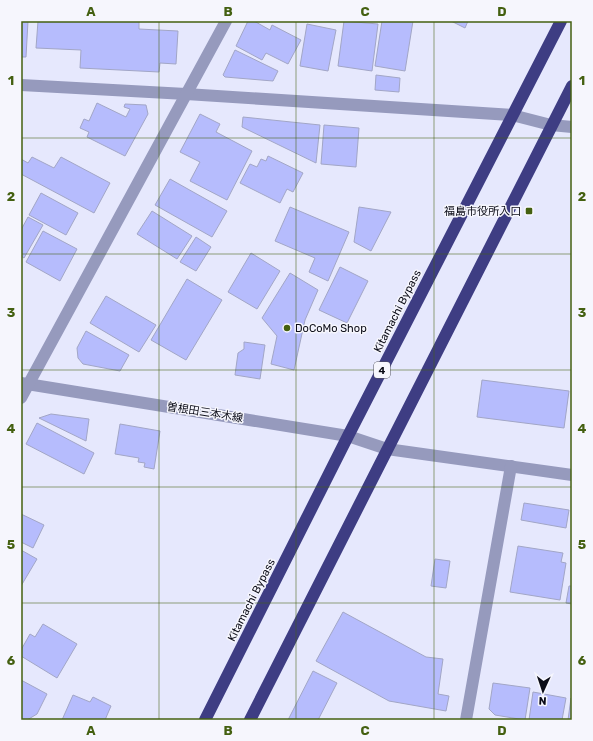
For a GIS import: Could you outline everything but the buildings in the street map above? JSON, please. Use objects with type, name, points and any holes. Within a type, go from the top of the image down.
[{"type":"highway","name":"Kitamachi Bypass","points":[[205,720],[348,436],[561,21]]},
{"type":"highway","points":[[250,720],[572,86]]},
{"type":"street","points":[[21,398],[25,383],[226,21]]},
{"type":"street","points":[[21,85],[512,115],[551,125],[572,127]]},
{"type":"street","name":"曽根田三本木線","points":[[25,383],[348,436],[387,449],[572,475]]},
{"type":"street","points":[[466,720],[511,466]]},
{"type":"place","name":"福島市役所入口","points":[[529,211]]},
{"type":"place","name":"DoCoMo Shop","points":[[287,328]]}]
